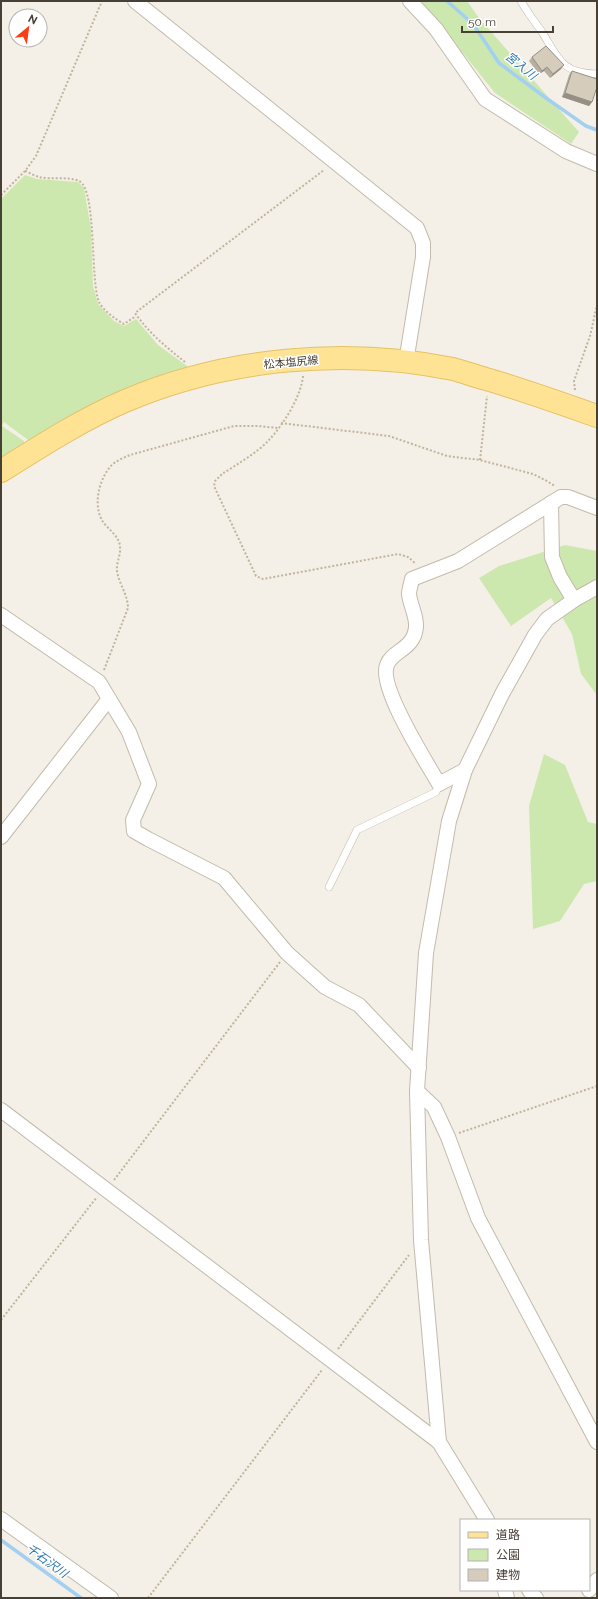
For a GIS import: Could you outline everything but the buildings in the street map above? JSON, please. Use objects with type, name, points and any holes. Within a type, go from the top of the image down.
[{"type":"main road","name":"松本塩尻線","points":[[1,471],[70,428],[118,404],[200,375],[232,368],[305,360],[348,358],[406,362],[454,369],[597,416]]},
{"type":"street","points":[[134,1],[417,228],[423,243],[423,258],[406,362]]},
{"type":"street","points":[[410,1],[436,29],[485,99],[566,151],[597,164]]},
{"type":"street","points":[[465,770],[438,784],[390,694],[386,665],[391,658],[406,648],[414,636],[416,626],[409,593],[412,579],[458,561],[556,500],[568,497],[597,508]]},
{"type":"street","points":[[556,500],[552,557],[560,577],[574,600]]},
{"type":"street","points":[[439,1442],[421,1240],[417,1091],[426,953],[449,821],[465,770],[502,694],[536,635],[547,619],[574,600],[597,587]]},
{"type":"street","points":[[1,615],[99,682],[110,698],[129,732],[149,784],[133,820],[134,831],[224,878],[287,953],[325,987],[359,1005],[419,1068]]},
{"type":"street","points":[[1,837],[110,698]]},
{"type":"street","points":[[417,1091],[434,1108],[448,1137],[478,1218],[597,1442]]},
{"type":"street","points":[[1,1110],[439,1442],[486,1519]]},
{"type":"street","points":[[1,1519],[110,1598]]},
{"type":"street","points":[[590,1589],[597,1580]]},
{"type":"lane","points":[[521,1],[563,65],[575,72],[597,74]]},
{"type":"lane","points":[[329,887],[357,830],[436,792],[438,784]]},
{"type":"path","points":[[1,195],[25,171],[36,156],[64,94],[102,1]]},
{"type":"path","points":[[200,375],[187,363],[161,344],[143,325],[135,313],[334,162]]},
{"type":"path","points":[[25,171],[39,177],[79,181],[85,186],[93,226],[95,288],[99,303],[117,320],[124,324],[137,316]]},
{"type":"path","points":[[575,408],[574,382],[590,336],[597,305]]},
{"type":"path","points":[[305,360],[302,385],[297,399],[269,441],[222,474],[215,481],[214,486],[256,576],[263,579],[398,554],[408,557],[414,561],[423,575]]},
{"type":"path","points":[[480,460],[488,379]]},
{"type":"path","points":[[281,423],[389,436],[447,456],[480,460],[533,474],[556,487],[556,500]]},
{"type":"path","points":[[99,682],[128,608],[128,600],[119,581],[116,568],[120,546],[118,539],[103,522],[97,508],[98,494],[103,478],[110,467],[119,459],[130,455],[234,426],[278,428]]},
{"type":"path","points":[[1,1320],[105,1189],[287,953]]},
{"type":"path","points":[[448,1137],[597,1086]]},
{"type":"path","points":[[148,1598],[421,1240]]},
{"type":"green space","points":[[421,1],[467,1],[479,18],[579,132],[571,144],[495,93]]},
{"type":"green space","points":[[25,175],[37,179],[78,182],[84,188],[91,229],[93,286],[98,304],[114,321],[124,326],[136,319],[158,345],[187,366],[187,372],[32,443],[4,422],[2,426],[24,441],[24,448],[1,462],[1,199]]},
{"type":"green space","points":[[565,545],[597,551],[597,695],[581,674],[572,634],[551,598],[511,626],[479,578],[499,566]]},
{"type":"green space","points":[[544,754],[565,765],[588,822],[597,824],[597,881],[584,884],[560,921],[533,929],[529,806]]},
{"type":"waterway","name":"宮入川","points":[[447,1],[473,24],[499,63],[586,126],[597,130]]},
{"type":"waterway","name":"千石沢川","points":[[1,1540],[81,1598]]}]
